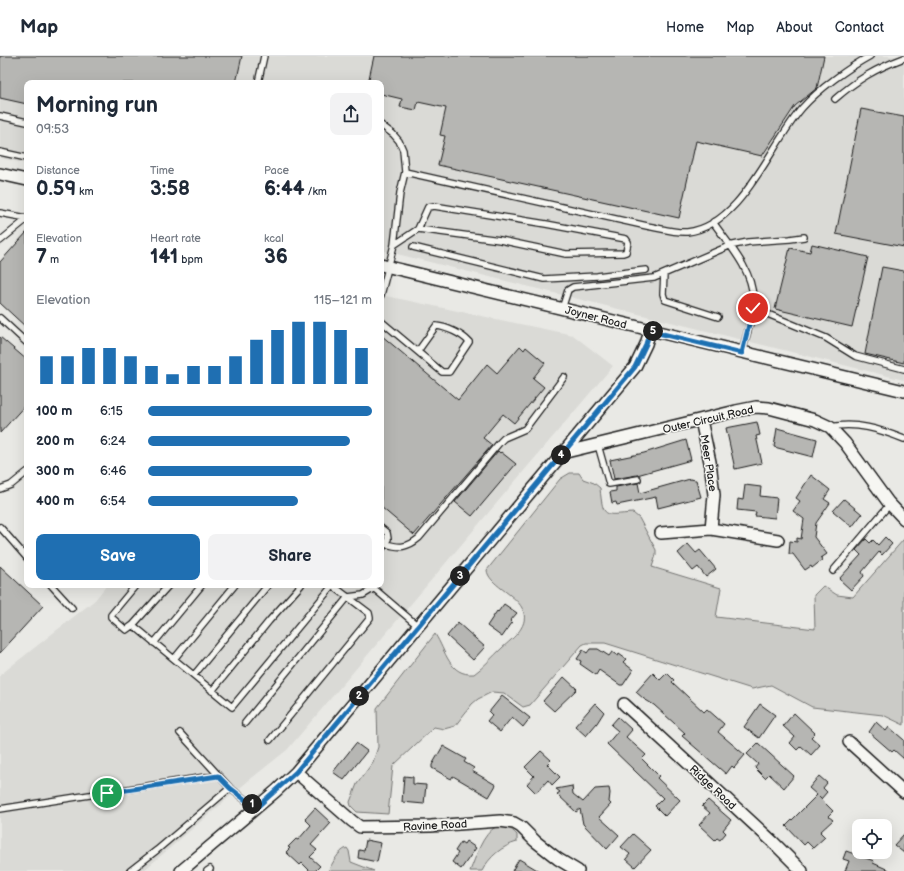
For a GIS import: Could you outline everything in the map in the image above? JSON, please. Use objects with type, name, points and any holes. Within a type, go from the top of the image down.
[{"type":"street","points":[[0,174],[24,179]]},
{"type":"street","name":"Joyner Road","points":[[385,266],[904,391]]},
{"type":"street","points":[[182,871],[296,772],[635,367],[646,344],[650,331]]},
{"type":"street","name":"Outer Circuit Road","points":[[562,454],[756,407],[791,413],[815,420],[830,427],[845,443],[890,504],[904,519]]},
{"type":"street","name":"Meer Place","points":[[702,420],[710,462],[714,495],[711,529]]},
{"type":"street","points":[[661,533],[711,529],[778,540]]},
{"type":"street","name":"Ridge Road","points":[[624,704],[773,842],[802,871]]},
{"type":"street","points":[[849,742],[904,792]]},
{"type":"street","name":"Ravine Road","points":[[296,772],[360,827],[431,826],[500,821],[514,823],[521,827],[535,841],[558,859],[578,871]]},
{"type":"lane","points":[[259,80],[264,56]]},
{"type":"lane","points":[[405,172],[679,232],[697,230],[713,222],[724,214],[742,197],[803,107],[828,85],[870,56]]},
{"type":"lane","points":[[835,99],[871,71],[904,58]]},
{"type":"lane","points":[[0,116],[24,121]]},
{"type":"lane","points":[[384,127],[399,141],[403,150],[405,172],[400,193],[394,245],[385,266]]},
{"type":"lane","points":[[0,152],[24,157]]},
{"type":"lane","points":[[394,245],[418,229],[428,207],[434,206],[546,224],[626,239],[628,242],[626,252],[623,253],[566,254],[500,240],[418,229]]},
{"type":"lane","points":[[0,213],[24,218]]},
{"type":"lane","points":[[0,241],[24,221]]},
{"type":"lane","points":[[713,222],[744,266],[749,277],[753,298],[753,308],[742,353]]},
{"type":"lane","points":[[562,309],[568,290],[573,287],[645,280],[664,274],[729,246],[748,242],[804,237]]},
{"type":"lane","points":[[413,247],[544,279],[597,276],[646,270]]},
{"type":"lane","points":[[664,274],[663,294],[665,300],[718,317]]},
{"type":"lane","points":[[753,308],[826,338],[855,356],[904,369]]},
{"type":"lane","points":[[0,318],[24,340]]},
{"type":"lane","points":[[384,323],[442,372],[446,373],[452,368],[469,342],[462,336],[452,331],[436,326],[418,351]]},
{"type":"lane","points":[[386,544],[402,547],[412,544],[419,538],[500,442],[504,438],[525,429],[564,377]]},
{"type":"lane","points":[[830,427],[843,424],[857,424],[881,430],[904,439]]},
{"type":"lane","points":[[598,445],[609,484],[638,479]]},
{"type":"lane","points":[[0,489],[11,485],[24,474]]},
{"type":"lane","points":[[833,571],[890,504]]},
{"type":"lane","points":[[0,527],[24,555]]},
{"type":"lane","points":[[384,531],[388,536],[384,546]]},
{"type":"lane","points":[[54,588],[72,608]]},
{"type":"lane","points":[[134,588],[111,616],[126,630],[166,588]]},
{"type":"lane","points":[[154,643],[200,588]]},
{"type":"lane","points":[[174,659],[233,588]]},
{"type":"lane","points":[[194,676],[266,588]]},
{"type":"lane","points":[[212,691],[269,621],[298,588]]},
{"type":"lane","points":[[132,625],[230,706],[233,706],[330,588]]},
{"type":"lane","points":[[270,740],[370,618],[369,613],[336,588]]},
{"type":"lane","points":[[245,723],[348,597],[363,595],[370,588]]},
{"type":"lane","points":[[372,588],[418,626]]},
{"type":"lane","points":[[180,733],[230,788],[256,808]]},
{"type":"lane","points":[[0,810],[218,776]]},
{"type":"lane","points":[[130,871],[230,788]]},
{"type":"shaded area","points":[[0,56],[904,56],[904,380],[384,251],[384,80],[24,80],[24,163],[0,158]]},
{"type":"shaded area","points":[[384,296],[573,335],[613,366],[287,750],[248,781],[143,871],[0,871],[0,675],[95,600],[105,588],[384,588]]},
{"type":"shaded area","points":[[570,473],[579,473],[583,479],[594,483],[600,488],[602,505],[607,513],[633,513],[639,518],[656,550],[652,567],[721,588],[716,617],[815,629],[814,595],[823,586],[837,595],[853,597],[904,539],[904,725],[883,715],[812,707],[771,685],[752,689],[605,643],[586,643],[582,645],[530,705],[523,707],[504,693],[492,692],[478,699],[472,704],[455,726],[444,729],[434,727],[393,766],[388,814],[357,812],[351,806],[350,802],[357,784],[373,762],[378,747],[377,708],[435,634],[449,661],[454,667],[466,674],[474,674],[520,631],[524,620],[522,608],[514,598],[492,580],[487,570],[560,479]]},
{"type":"shaded area","points":[[497,826],[506,827],[513,831],[517,835],[517,842],[506,846],[496,853],[488,861],[482,871],[470,871],[483,840],[487,834]]},
{"type":"shaded area","points":[[347,848],[351,862],[374,871],[328,871],[338,854]]},
{"type":"building","points":[[0,56],[242,56],[237,80],[24,80],[24,103],[0,98]]},
{"type":"building","points":[[374,56],[824,56],[817,88],[795,106],[762,156],[696,141],[679,218],[438,165],[445,136],[440,135],[446,108],[418,102],[416,110],[400,107],[402,99],[384,95],[384,80],[369,80]]},
{"type":"building","points":[[861,109],[904,117],[904,247],[836,234]]},
{"type":"building","points":[[24,235],[24,325],[0,303],[0,262]]},
{"type":"building","points":[[812,244],[868,257],[852,327],[775,309],[790,248],[810,252]]},
{"type":"building","points":[[882,267],[904,271],[904,363],[865,354]]},
{"type":"building","points":[[0,337],[24,357],[24,406],[0,433]]},
{"type":"building","points":[[384,338],[458,400],[487,364],[497,373],[520,346],[524,350],[526,347],[545,363],[533,378],[544,387],[514,423],[503,414],[483,438],[492,445],[414,535],[384,510]]},
{"type":"building","points":[[757,422],[760,435],[756,436],[762,463],[735,469],[726,428]]},
{"type":"building","points":[[777,428],[817,439],[813,457],[774,447]]},
{"type":"building","points":[[686,440],[691,460],[637,475],[614,479],[610,460],[644,453]]},
{"type":"building","points":[[498,451],[516,464],[472,516],[455,502]]},
{"type":"building","points":[[811,475],[830,490],[824,499],[830,503],[816,523],[814,537],[827,554],[812,568],[811,566],[805,570],[793,554],[789,554],[790,541],[797,542],[797,538],[801,539],[804,519],[793,511],[800,501],[796,498]]},
{"type":"building","points":[[690,479],[696,480],[701,497],[658,508],[656,497],[617,505],[616,502],[612,503],[610,492],[616,491],[616,487],[638,483],[640,493]]},
{"type":"building","points":[[745,485],[761,487],[760,496],[777,498],[775,518],[755,516],[756,512],[737,510],[738,499],[743,500]]},
{"type":"building","points":[[844,499],[862,514],[852,527],[833,511]]},
{"type":"building","points":[[885,537],[892,544],[882,555],[879,552],[862,572],[864,576],[851,590],[839,579],[861,555],[856,550],[866,539],[870,543],[873,540],[878,545]]},
{"type":"building","points":[[688,544],[696,553],[700,550],[716,569],[706,577],[698,567],[693,571],[678,553]]},
{"type":"building","points":[[0,566],[43,606],[0,653]]},
{"type":"building","points":[[504,604],[517,613],[510,621],[512,623],[502,637],[487,626],[497,611],[498,612]]},
{"type":"building","points":[[458,623],[485,647],[473,660],[447,636]]},
{"type":"building","points":[[590,649],[598,649],[609,656],[612,652],[618,656],[619,654],[626,659],[623,662],[633,670],[623,685],[620,685],[599,670],[596,675],[580,664],[581,661],[577,659],[583,650],[587,653]]},
{"type":"building","points":[[653,673],[660,680],[667,673],[674,680],[672,682],[704,712],[707,709],[724,724],[718,732],[745,755],[734,768],[732,766],[726,774],[682,736],[685,733],[654,705],[636,692]]},
{"type":"building","points":[[564,677],[577,689],[554,711],[543,701]]},
{"type":"building","points":[[502,696],[530,718],[523,727],[512,717],[500,732],[487,721],[492,715],[489,712]]},
{"type":"building","points":[[595,703],[604,712],[586,736],[575,726]]},
{"type":"building","points":[[760,704],[775,715],[759,738],[744,727]]},
{"type":"building","points":[[794,713],[815,733],[811,737],[820,745],[811,755],[801,746],[797,750],[790,743],[795,737],[783,726]]},
{"type":"building","points":[[618,717],[632,730],[626,737],[646,755],[642,759],[659,776],[657,778],[680,800],[665,816],[655,806],[663,798],[607,744],[618,731],[611,725]]},
{"type":"building","points":[[876,722],[886,731],[889,727],[904,740],[904,759],[894,750],[892,752],[869,732]]},
{"type":"building","points":[[356,743],[367,751],[344,780],[333,772]]},
{"type":"building","points":[[758,743],[794,776],[784,788],[769,774],[765,778],[755,768],[758,764],[747,754]]},
{"type":"building","points":[[443,746],[466,759],[464,762],[474,768],[472,771],[496,785],[489,797],[453,776],[451,779],[432,768],[432,765]]},
{"type":"building","points":[[541,751],[551,760],[547,764],[560,777],[552,785],[548,780],[536,793],[527,784],[534,776],[525,767]]},
{"type":"building","points":[[404,776],[413,777],[413,784],[426,785],[424,804],[402,802]]},
{"type":"building","points":[[819,776],[827,783],[823,788],[827,792],[821,799],[833,811],[828,816],[833,820],[820,832],[825,837],[813,848],[807,842],[804,845],[786,826],[817,795],[809,788]]},
{"type":"building","points":[[572,786],[573,794],[583,802],[595,789],[609,788],[609,802],[611,804],[599,817],[619,835],[607,849],[583,824],[580,809],[576,812],[557,794],[560,792],[556,789]]},
{"type":"building","points":[[708,800],[731,820],[723,830],[726,833],[720,840],[717,838],[715,840],[699,825],[710,813],[702,806]]},
{"type":"building","points":[[315,808],[331,823],[311,845],[317,850],[310,857],[320,866],[315,871],[310,871],[302,863],[300,865],[286,852],[290,848],[288,847],[296,839],[298,840],[311,825],[305,819]]},
{"type":"building","points":[[633,834],[651,850],[635,867],[626,859],[630,854],[621,847]]},
{"type":"building","points":[[904,834],[904,853],[894,845]]},
{"type":"building","points":[[366,840],[381,843],[377,862],[358,858],[359,850],[364,851]]},
{"type":"building","points":[[466,841],[476,848],[461,869],[452,862],[458,853],[455,851],[461,842],[464,844]]},
{"type":"building","points":[[846,851],[852,853],[852,859],[868,859],[874,861],[873,863],[891,871],[845,871],[849,861],[843,859]]},
{"type":"building","points":[[519,859],[539,871],[512,871]]},
{"type":"route","points":[[107,793],[218,776],[230,788],[256,808],[296,772],[635,367],[646,344],[650,331],[742,353],[753,308]]}]
